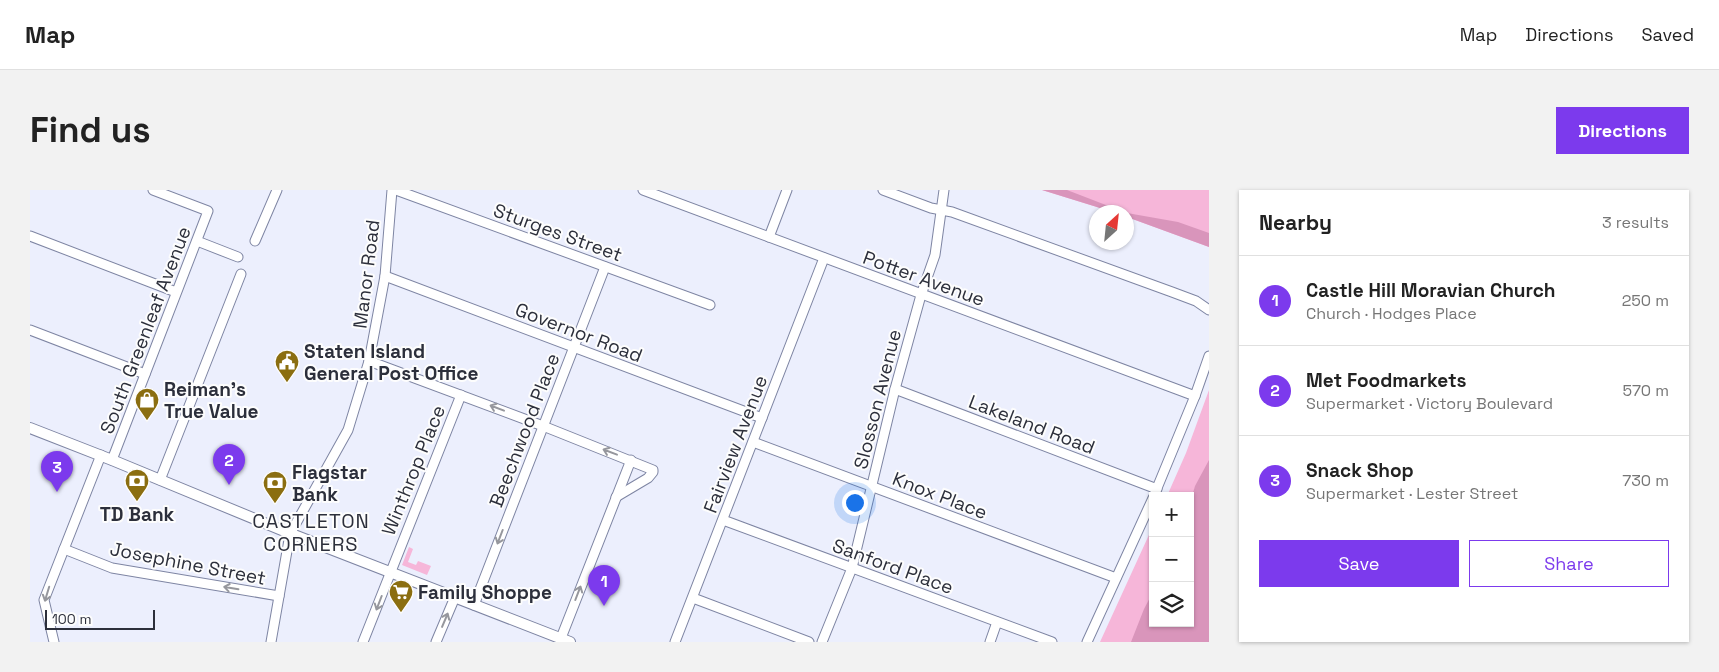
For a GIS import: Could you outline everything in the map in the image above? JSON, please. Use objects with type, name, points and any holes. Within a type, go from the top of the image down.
[{"type":"main road","points":[[30,428],[101,455],[290,534],[566,640]]},
{"type":"street","name":"South Greenleaf Avenue","points":[[112,460],[208,211],[153,190]]},
{"type":"street","points":[[255,241],[277,190]]},
{"type":"street","name":"Sturges Street","points":[[394,190],[710,305]]},
{"type":"street","name":"Manor Road","points":[[271,642],[290,534],[348,430],[369,360],[384,276],[394,190]]},
{"type":"street","name":"Potter Avenue","points":[[643,190],[1195,396]]},
{"type":"street","points":[[770,238],[787,190]]},
{"type":"street","points":[[883,190],[952,212],[1172,292],[1196,301],[1209,310]]},
{"type":"street","name":"Slosson Avenue","points":[[822,642],[852,568],[894,389],[921,294],[935,255],[944,190]]},
{"type":"street","points":[[30,236],[176,292]]},
{"type":"street","points":[[197,241],[238,257]]},
{"type":"street","name":"Fairview Avenue","points":[[675,642],[824,258]]},
{"type":"street","name":"Beechwood Place","points":[[474,605],[605,267]]},
{"type":"street","points":[[160,480],[241,274]]},
{"type":"street","name":"Governor Road","points":[[384,276],[762,418]]},
{"type":"street","points":[[30,330],[145,374]]},
{"type":"street","points":[[1156,492],[1195,396],[1209,356]]},
{"type":"street","points":[[369,360],[650,468],[653,472],[648,478],[616,497]]},
{"type":"street","name":"Lakeland Road","points":[[894,389],[1150,492]]},
{"type":"street","name":"Winthrop Place","points":[[363,642],[460,395]]},
{"type":"street","name":"Knox Place","points":[[753,442],[1116,578]]},
{"type":"street","points":[[54,642],[44,600],[101,455]]},
{"type":"street","points":[[566,640],[630,460]]},
{"type":"street","points":[[1087,642],[1149,507]]},
{"type":"street","name":"Sanford Place","points":[[723,520],[1052,642]]},
{"type":"street","name":"Josephine Street","points":[[64,549],[112,568],[279,596]]},
{"type":"street","points":[[436,642],[455,598]]},
{"type":"street","points":[[692,598],[809,642]]},
{"type":"street","points":[[990,642],[998,622]]},
{"type":"shaded area","points":[[1042,190],[1209,190],[1209,247],[1134,220],[1134,205],[1090,205]]},
{"type":"shaded area","points":[[1042,190],[1067,190],[1106,205],[1090,205]]},
{"type":"shaded area","points":[[1134,214],[1178,222],[1209,233],[1209,247],[1134,220]]},
{"type":"shaded area","points":[[1209,390],[1209,642],[1100,642],[1149,535],[1149,627],[1194,627],[1194,492],[1169,492],[1186,453]]},
{"type":"shaded area","points":[[1209,460],[1209,642],[1131,642],[1149,600],[1149,627],[1194,627],[1193,492]]},
{"type":"shaded area","points":[[409,547],[413,549],[408,562],[416,565],[418,561],[431,566],[427,575],[402,565]]},
{"type":"place","name":"Staten Island General Post Office","points":[[287,383]]},
{"type":"place","name":"Reiman's True Value","points":[[147,421]]},
{"type":"place","name":"Met Foodmarkets","points":[[229,485]]},
{"type":"place","name":"Snack Shop","points":[[57,492]]},
{"type":"place","name":"TD Bank","points":[[137,502]]},
{"type":"place","name":"Flagstar Bank","points":[[275,504]]},
{"type":"place","name":"Castle Hill Moravian Church","points":[[604,606]]},
{"type":"place","name":"Family Shoppe","points":[[401,613]]},
{"type":"district","name":"CASTLETON CORNERS","points":[[311,532]]}]
